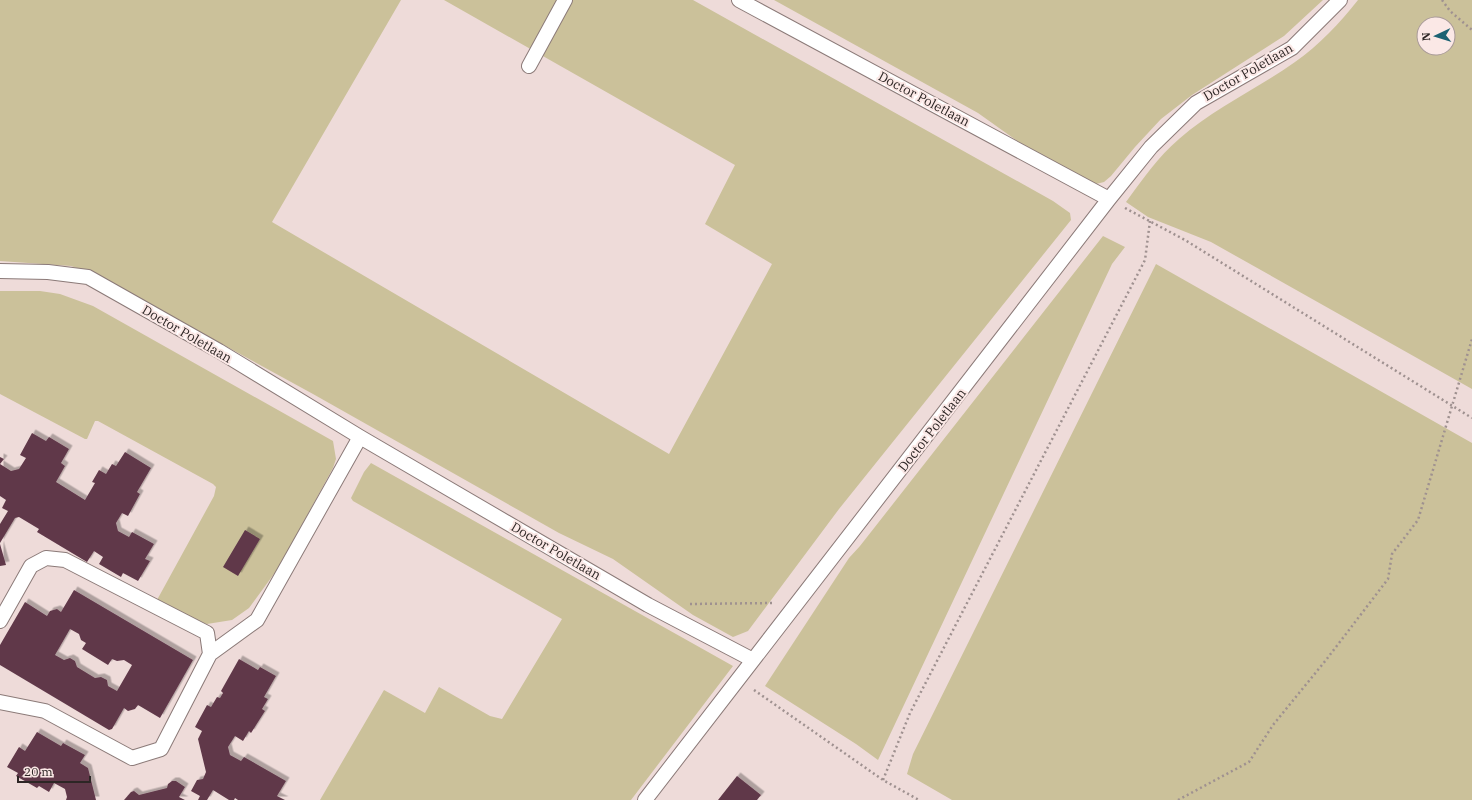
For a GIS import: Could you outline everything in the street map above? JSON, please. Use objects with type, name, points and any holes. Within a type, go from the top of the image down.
[{"type":"lane","points":[[529,66],[565,0]]},
{"type":"lane","name":"Doctor Poletlaan","points":[[739,0],[1109,199]]},
{"type":"lane","name":"Doctor Poletlaan","points":[[645,800],[792,612],[1109,199],[1151,147],[1196,103],[1292,48],[1340,0]]},
{"type":"lane","name":"Doctor Poletlaan","points":[[0,271],[48,272],[88,277],[219,351],[360,437],[648,605],[753,660]]},
{"type":"lane","points":[[0,702],[45,711],[132,758],[161,749],[210,654],[257,620],[360,437]]},
{"type":"lane","points":[[0,621],[31,566],[46,558],[65,560],[207,633],[210,654]]},
{"type":"path","points":[[1442,0],[1450,11],[1472,30]]},
{"type":"path","points":[[1109,199],[1185,240],[1472,418]]},
{"type":"path","points":[[883,780],[910,713],[1145,260],[1150,221]]},
{"type":"path","points":[[1178,800],[1249,762],[1273,725],[1326,660],[1388,579],[1392,554],[1418,520],[1472,339]]},
{"type":"path","points":[[687,604],[781,602],[792,612]]},
{"type":"path","points":[[754,691],[883,780],[918,800]]},
{"type":"shaded area","points":[[0,0],[401,0],[272,222],[669,454],[772,264],[705,224],[735,165],[444,0],[693,0],[1053,201],[1070,213],[1071,220],[839,509],[748,631],[733,637],[693,615],[613,559],[559,533],[313,394],[94,274],[71,266],[0,261]]},
{"type":"shaded area","points":[[774,0],[1323,0],[1284,36],[1192,95],[1161,119],[1111,176],[1104,182],[1092,185],[1040,157],[978,113]]},
{"type":"shaded area","points":[[1358,0],[1472,0],[1472,389],[1211,242],[1148,217],[1126,202],[1157,161],[1171,146],[1192,128],[1295,62],[1329,33]]},
{"type":"shaded area","points":[[1103,236],[1125,247],[1112,264],[878,760],[856,744],[765,686],[849,558],[860,546]]},
{"type":"shaded area","points":[[1156,264],[1472,443],[1472,800],[952,800],[907,774],[913,754]]},
{"type":"shaded area","points":[[0,291],[40,291],[60,294],[93,306],[333,441],[336,459],[333,468],[279,567],[249,608],[232,620],[207,624],[195,620],[157,600],[214,496],[216,487],[98,421],[95,421],[87,439],[85,439],[0,394]]},
{"type":"shaded area","points":[[371,463],[733,666],[631,800],[320,800],[384,690],[425,713],[439,687],[490,716],[502,719],[562,619],[353,501],[351,498],[364,472]]},
{"type":"building","points":[[32,433],[46,441],[49,437],[69,449],[61,463],[65,466],[56,482],[85,500],[95,483],[92,482],[99,470],[106,474],[112,464],[116,466],[125,452],[151,468],[137,492],[140,494],[128,516],[122,513],[116,523],[118,531],[129,537],[132,532],[154,544],[145,559],[150,561],[138,581],[123,573],[121,577],[99,564],[103,557],[94,551],[87,562],[37,532],[39,529],[19,517],[15,518],[0,543],[0,524],[8,511],[2,508],[6,500],[0,496],[0,464],[11,471],[19,469],[26,458],[20,455]]},
{"type":"building","points":[[0,457],[4,459],[0,464]]},
{"type":"building","points":[[245,530],[260,539],[238,576],[223,567]]},
{"type":"building","points":[[0,544],[6,565],[0,566]]},
{"type":"building","points":[[74,590],[193,660],[160,718],[138,705],[135,709],[128,711],[124,708],[112,729],[109,730],[0,665],[0,645],[25,602],[47,616],[50,611],[57,609],[61,612]],"holes":[[[70,629],[79,634],[81,640],[86,643],[82,649],[108,665],[112,659],[117,661],[124,660],[132,665],[117,691],[108,686],[107,680],[101,677],[95,678],[77,667],[75,661],[70,658],[64,660],[55,655]]]},
{"type":"building","points":[[239,659],[258,670],[260,667],[276,676],[264,697],[268,699],[262,709],[265,711],[251,733],[249,731],[243,741],[235,736],[228,747],[230,755],[241,761],[244,757],[286,781],[277,796],[285,800],[238,800],[235,798],[234,800],[229,800],[213,790],[207,800],[198,800],[200,796],[191,791],[197,780],[203,779],[206,772],[198,739],[202,731],[195,727],[207,705],[211,707],[217,697],[220,698],[223,693],[221,691]]},
{"type":"building","points":[[37,732],[61,746],[63,743],[85,755],[80,763],[88,768],[96,800],[66,800],[67,797],[65,789],[54,783],[49,792],[39,786],[37,788],[16,776],[18,773],[7,767],[19,747],[25,751]]},
{"type":"building","points":[[737,776],[761,795],[757,800],[718,800]]},
{"type":"building","points":[[172,781],[176,781],[185,787],[179,797],[185,800],[124,800],[131,792],[134,791],[139,795],[167,788],[168,784]]}]
